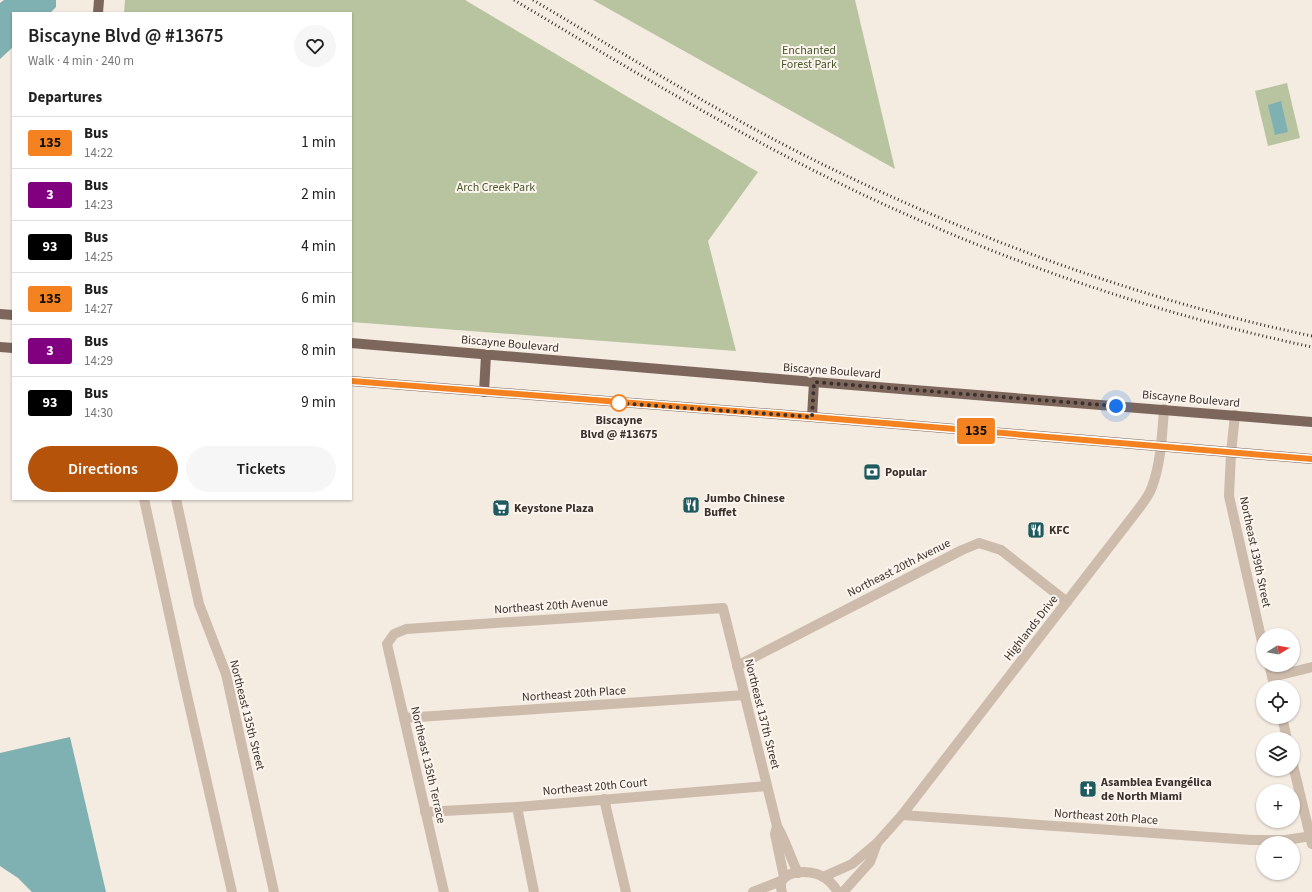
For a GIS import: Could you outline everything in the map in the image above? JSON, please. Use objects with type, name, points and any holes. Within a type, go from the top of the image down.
[{"type":"main road","points":[[98,12],[99,0]]},
{"type":"main road","points":[[0,314],[12,315]]},
{"type":"main road","name":"Biscayne Boulevard","points":[[352,343],[1312,422]]},
{"type":"main road","points":[[0,347],[12,348]]},
{"type":"main road","points":[[484,392],[486,355]]},
{"type":"main road","points":[[352,381],[812,417],[1312,459]]},
{"type":"main road","points":[[812,417],[814,382]]},
{"type":"street","name":"Highlands Drive","points":[[823,877],[852,864],[877,843],[902,815],[1137,511],[1152,488],[1157,470],[1161,447],[1164,409]]},
{"type":"street","name":"Northeast 139th Street","points":[[1235,415],[1228,489],[1230,504],[1259,628]]},
{"type":"street","points":[[144,500],[232,892]]},
{"type":"street","name":"Northeast 135th Street","points":[[176,500],[198,604],[226,674],[274,892]]},
{"type":"street","name":"Northeast 20th Avenue","points":[[737,666],[962,550],[979,543],[1001,550],[1067,602]]},
{"type":"street","name":"Northeast 20th Avenue","points":[[388,644],[394,634],[406,629],[723,608]]},
{"type":"street","name":"Northeast 137th Street","points":[[723,608],[777,826],[784,837],[791,860],[798,873]]},
{"type":"street","name":"Northeast 135th Terrace","points":[[388,644],[444,892]]},
{"type":"street","points":[[1272,677],[1312,667]]},
{"type":"street","points":[[1271,672],[1273,680]]},
{"type":"street","name":"Northeast 20th Place","points":[[404,718],[744,695]]},
{"type":"street","points":[[1296,776],[1311,839]]},
{"type":"street","name":"Northeast 20th Court","points":[[425,812],[517,807],[767,786]]},
{"type":"street","points":[[604,799],[626,892]]},
{"type":"street","points":[[517,807],[534,892]]},
{"type":"street","name":"Northeast 20th Place","points":[[902,815],[1251,840],[1311,839]]},
{"type":"street","name":"Northeast 137th Street","points":[[777,826],[774,834],[783,879],[780,886],[782,892]]},
{"type":"street","name":"Highlands Drive","points":[[842,892],[870,862],[877,843]]},
{"type":"street","points":[[753,892],[783,879],[789,874],[798,873],[818,874],[833,884],[838,892]]},
{"type":"green space","name":"Arch Creek Park","points":[[125,0],[465,0],[758,172],[708,241],[736,351],[352,322],[352,12],[124,12]]},
{"type":"green space","name":"Enchanted Forest Park","points":[[593,0],[855,0],[895,169]]},
{"type":"green space","points":[[1287,83],[1300,138],[1268,146],[1255,91]]},
{"type":"water","points":[[4,0],[56,0],[56,7],[51,12],[12,12],[12,48],[0,59],[0,3]]},
{"type":"water","points":[[1281,101],[1288,132],[1275,135],[1268,105]]},
{"type":"water","points":[[70,737],[106,892],[32,892],[18,878],[0,866],[0,753]]},
{"type":"railway","points":[[514,0],[657,85],[754,139],[853,190],[903,213],[1002,255],[1104,291],[1207,322],[1312,347]]},
{"type":"railway","points":[[533,0],[677,86],[750,127],[824,165],[942,219],[1063,266],[1124,286],[1186,305],[1312,336]]},
{"type":"bus line","name":"135","points":[[352,381],[812,417],[1312,459]]},
{"type":"place","name":"Biscayne Blvd @ #13675","points":[[619,403]]},
{"type":"place","name":"Popular","points":[[872,472]]},
{"type":"place","name":"Jumbo Chinese Buffet","points":[[691,505]]},
{"type":"place","name":"Keystone Plaza","points":[[501,508]]},
{"type":"place","name":"KFC","points":[[1036,530]]},
{"type":"place","name":"Asamblea Evangélica de North Miami","points":[[1088,789]]},
{"type":"route","points":[[619,403],[616,403],[812,417],[814,382],[1116,406]]}]
